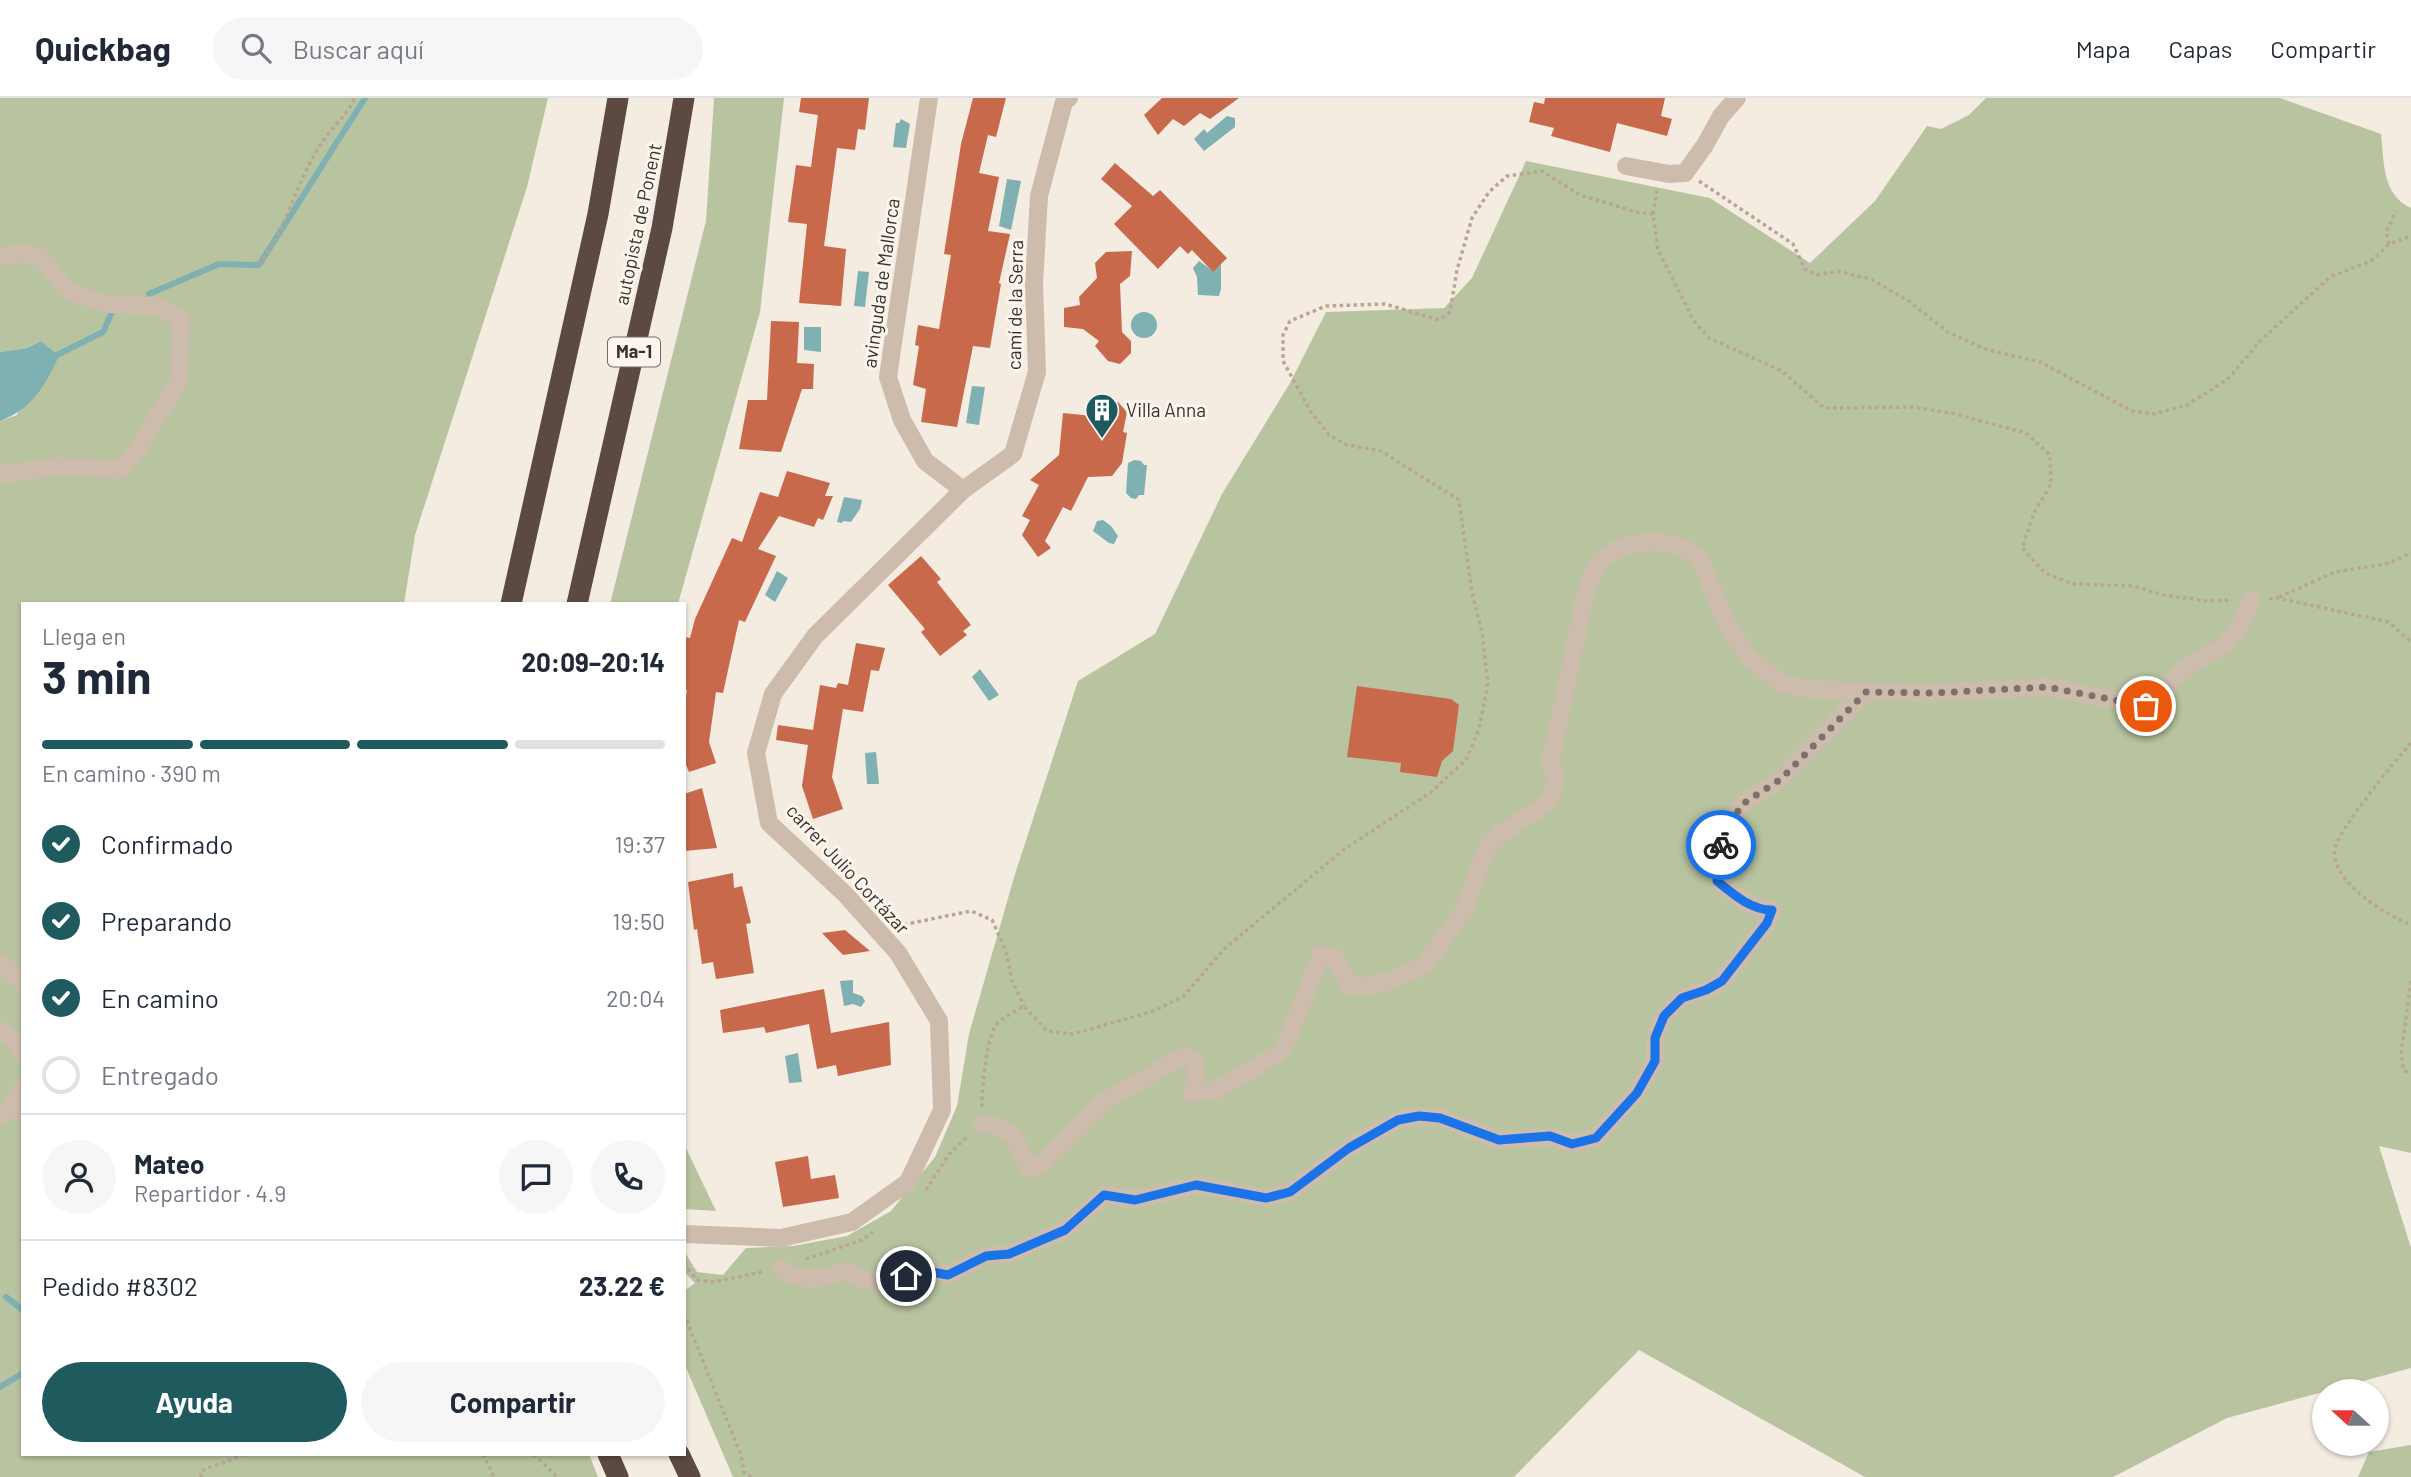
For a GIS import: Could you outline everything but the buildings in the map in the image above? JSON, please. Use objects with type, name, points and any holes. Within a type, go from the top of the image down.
[{"type":"highway","points":[[511,602],[595,227],[618,98]]},
{"type":"highway","name":"autopista de Ponent","points":[[577,602],[662,228],[684,98]]},
{"type":"highway","points":[[609,1456],[618,1477]]},
{"type":"highway","points":[[680,1456],[690,1477]]},
{"type":"street","name":"avinguda de Mallorca","points":[[929,98],[888,377],[902,420],[925,461],[963,490]]},
{"type":"street","name":"camí de la Serra","points":[[963,490],[1013,454],[1037,372],[1034,284],[1039,197],[1064,102],[1069,98]]},
{"type":"street","points":[[1626,166],[1661,173],[1685,173],[1721,116],[1737,98]]},
{"type":"street","points":[[0,257],[23,253],[41,257],[68,291],[107,304],[158,306],[181,320],[180,381],[138,450],[120,470],[58,466],[0,473]]},
{"type":"street","name":"carrer Julio Cortázar","points":[[686,1234],[781,1238],[852,1222],[908,1182],[942,1110],[939,1021],[898,953],[845,894],[769,823],[756,753],[774,694],[815,636],[963,490]]},
{"type":"street","points":[[982,1124],[1003,1126],[1014,1136],[1028,1167],[1038,1167],[1105,1101],[1176,1060],[1187,1056],[1195,1062],[1197,1074],[1192,1094],[1199,1094],[1219,1089],[1279,1053],[1290,1034],[1321,954],[1335,957],[1350,986],[1369,986],[1389,981],[1424,967],[1464,910],[1487,848],[1499,835],[1550,801],[1556,780],[1550,763],[1587,587],[1601,559],[1621,547],[1653,541],[1681,546],[1700,559],[1727,625],[1749,657],[1782,684],[1810,689],[1933,693],[2047,687],[2146,706],[2189,665],[2223,646],[2241,625],[2251,600]]},
{"type":"street","points":[[780,1268],[788,1274],[820,1280],[846,1271],[862,1279],[887,1282],[926,1271],[948,1275],[986,1256],[1009,1254],[1065,1230],[1104,1195],[1135,1200],[1196,1185],[1266,1198],[1290,1192],[1349,1148],[1398,1120],[1419,1116],[1440,1118],[1499,1140],[1550,1136],[1572,1144],[1596,1138],[1637,1093],[1655,1061],[1655,1038],[1664,1016],[1682,998],[1722,981],[1767,923],[1772,910],[1762,910],[1734,895],[1717,881],[1719,848],[1741,805],[1781,779],[1866,692]]},
{"type":"street","points":[[0,962],[21,981]]},
{"type":"street","points":[[0,1030],[12,1038],[21,1051]]},
{"type":"street","points":[[12,1112],[21,1091]]},
{"type":"path","points":[[258,265],[273,247],[297,186],[326,136],[352,106],[354,98]]},
{"type":"path","points":[[877,930],[971,911],[992,920],[1006,951],[1012,980],[1024,1006],[1047,1031],[1073,1034],[1154,1011],[1184,996],[1224,949],[1336,856],[1430,793],[1466,760],[1479,729],[1488,683],[1482,632],[1472,593],[1460,500],[1381,451],[1347,444],[1329,435],[1311,412],[1283,361],[1283,335],[1290,321],[1326,306],[1385,304],[1439,320],[1450,312],[1457,270],[1472,218],[1489,192],[1507,176],[1542,171],[1580,195],[1640,213],[1653,214]]},
{"type":"path","points":[[1661,173],[1653,214],[1658,250],[1694,321],[1709,338],[1782,371],[1824,408],[1914,407],[1955,414],[2026,433],[2050,455],[2051,484],[2034,513],[2022,548],[2045,573],[2072,584],[2134,586],[2163,595],[2208,601],[2277,598],[2389,622],[2411,642]]},
{"type":"path","points":[[1685,173],[1793,244],[1805,269],[1817,275],[1838,271],[1874,280],[1910,302],[1948,332],[1985,349],[2040,362],[2132,411],[2154,414],[2187,405],[2228,379],[2260,341],[2330,277],[2371,261],[2389,244],[2411,236]]},
{"type":"path","points":[[2389,244],[2386,232],[2396,211]]},
{"type":"path","points":[[2277,598],[2335,572],[2390,563],[2411,553]]},
{"type":"path","points":[[2411,743],[2350,820],[2335,847],[2336,862],[2346,881],[2389,916],[2411,925]]},
{"type":"path","points":[[2411,981],[2401,1054],[2404,1071],[2411,1072]]},
{"type":"path","points":[[921,1195],[950,1153],[982,1124],[982,1090],[988,1049],[996,1024],[1024,1006]]},
{"type":"path","points":[[686,1266],[697,1280],[714,1282],[780,1268],[862,1240],[883,1225]]},
{"type":"path","points":[[686,1319],[741,1455],[744,1472],[751,1477]]},
{"type":"path","points":[[201,1477],[201,1471],[241,1456]]},
{"type":"path","points":[[484,1456],[494,1477]]},
{"type":"path","points":[[536,1456],[557,1477]]},
{"type":"green space","points":[[0,98],[548,98],[527,187],[415,535],[404,602],[21,602],[21,1456],[590,1456],[598,1477],[0,1477],[0,421],[17,415],[41,341],[27,348],[0,352]]},
{"type":"green space","points":[[714,98],[784,98],[760,312],[679,602],[611,602],[706,221]]},
{"type":"green space","points":[[1986,98],[2280,98],[2381,134],[2384,166],[2390,186],[2394,195],[2411,208],[2411,1153],[2379,1146],[2411,1248],[2411,1368],[2371,1379],[2312,1379],[2312,1395],[2227,1418],[2113,1477],[1865,1477],[1639,1350],[1514,1477],[733,1477],[686,1368],[686,1290],[695,1283],[686,1274],[686,1254],[697,1272],[723,1275],[746,1248],[793,1246],[847,1236],[891,1211],[935,1157],[957,1106],[969,1034],[1015,874],[1078,681],[1155,634],[1222,494],[1290,383],[1326,312],[1444,308],[1472,278],[1526,161],[1710,198],[1810,263],[1875,201],[1927,126],[1941,129],[1969,115]]},
{"type":"green space","points":[[686,1148],[716,1211],[686,1209]]},
{"type":"green space","points":[[2411,1445],[2411,1477],[2358,1477],[2367,1456],[2389,1456],[2389,1449]]},
{"type":"water","points":[[1227,116],[1235,118],[1235,127],[1204,151],[1194,139],[1204,129],[1207,133]]},
{"type":"water","points":[[901,119],[910,124],[906,148],[893,147],[896,123]]},
{"type":"water","points":[[1007,179],[1021,181],[1011,230],[999,226]]},
{"type":"water","points":[[1199,261],[1213,271],[1221,264],[1219,296],[1198,295],[1197,277],[1193,268]]},
{"type":"water","points":[[858,271],[869,272],[865,307],[854,306]]},
{"type":"water","points":[[1144,312],[1154,315],[1157,325],[1154,335],[1144,338],[1134,335],[1131,325],[1134,315]]},
{"type":"water","points":[[804,327],[821,327],[821,352],[804,350]]},
{"type":"water","points":[[41,341],[59,356],[54,367],[43,387],[29,403],[0,421],[0,352],[27,348]]},
{"type":"water","points":[[972,386],[985,387],[979,425],[966,423]]},
{"type":"water","points":[[1134,460],[1147,465],[1144,495],[1139,495],[1136,499],[1126,493],[1128,463]]},
{"type":"water","points":[[844,497],[862,500],[860,509],[851,522],[842,523],[837,522]]},
{"type":"water","points":[[1103,520],[1118,536],[1114,544],[1093,531],[1097,521]]},
{"type":"water","points":[[777,571],[788,578],[775,602],[765,595]]},
{"type":"water","points":[[980,669],[999,695],[989,701],[972,677]]},
{"type":"water","points":[[876,752],[879,784],[867,784],[865,753]]},
{"type":"water","points":[[853,980],[853,993],[862,996],[865,1001],[861,1007],[853,1004],[844,1006],[840,981]]},
{"type":"water","points":[[798,1053],[802,1082],[789,1083],[785,1056]]},
{"type":"waterway","points":[[149,294],[219,264],[259,265],[365,98]]},
{"type":"waterway","points":[[53,357],[103,332],[113,310]]},
{"type":"waterway","points":[[6,1297],[21,1308]]},
{"type":"waterway","points":[[0,1387],[21,1374]]},
{"type":"way so far","points":[[1721,845],[1741,805],[1781,779],[1866,692],[1933,693],[2047,687],[2146,706]]},
{"type":"place","name":"Villa Anna","points":[[1102,440]]},
{"type":"route","points":[[906,1276],[926,1271],[948,1275],[986,1256],[1009,1254],[1065,1230],[1104,1195],[1135,1200],[1196,1185],[1266,1198],[1290,1192],[1349,1148],[1398,1120],[1419,1116],[1440,1118],[1499,1140],[1550,1136],[1572,1144],[1596,1138],[1637,1093],[1655,1061],[1655,1038],[1664,1016],[1682,998],[1722,981],[1767,923],[1772,910],[1762,910],[1734,895],[1717,881],[1721,845]]}]
